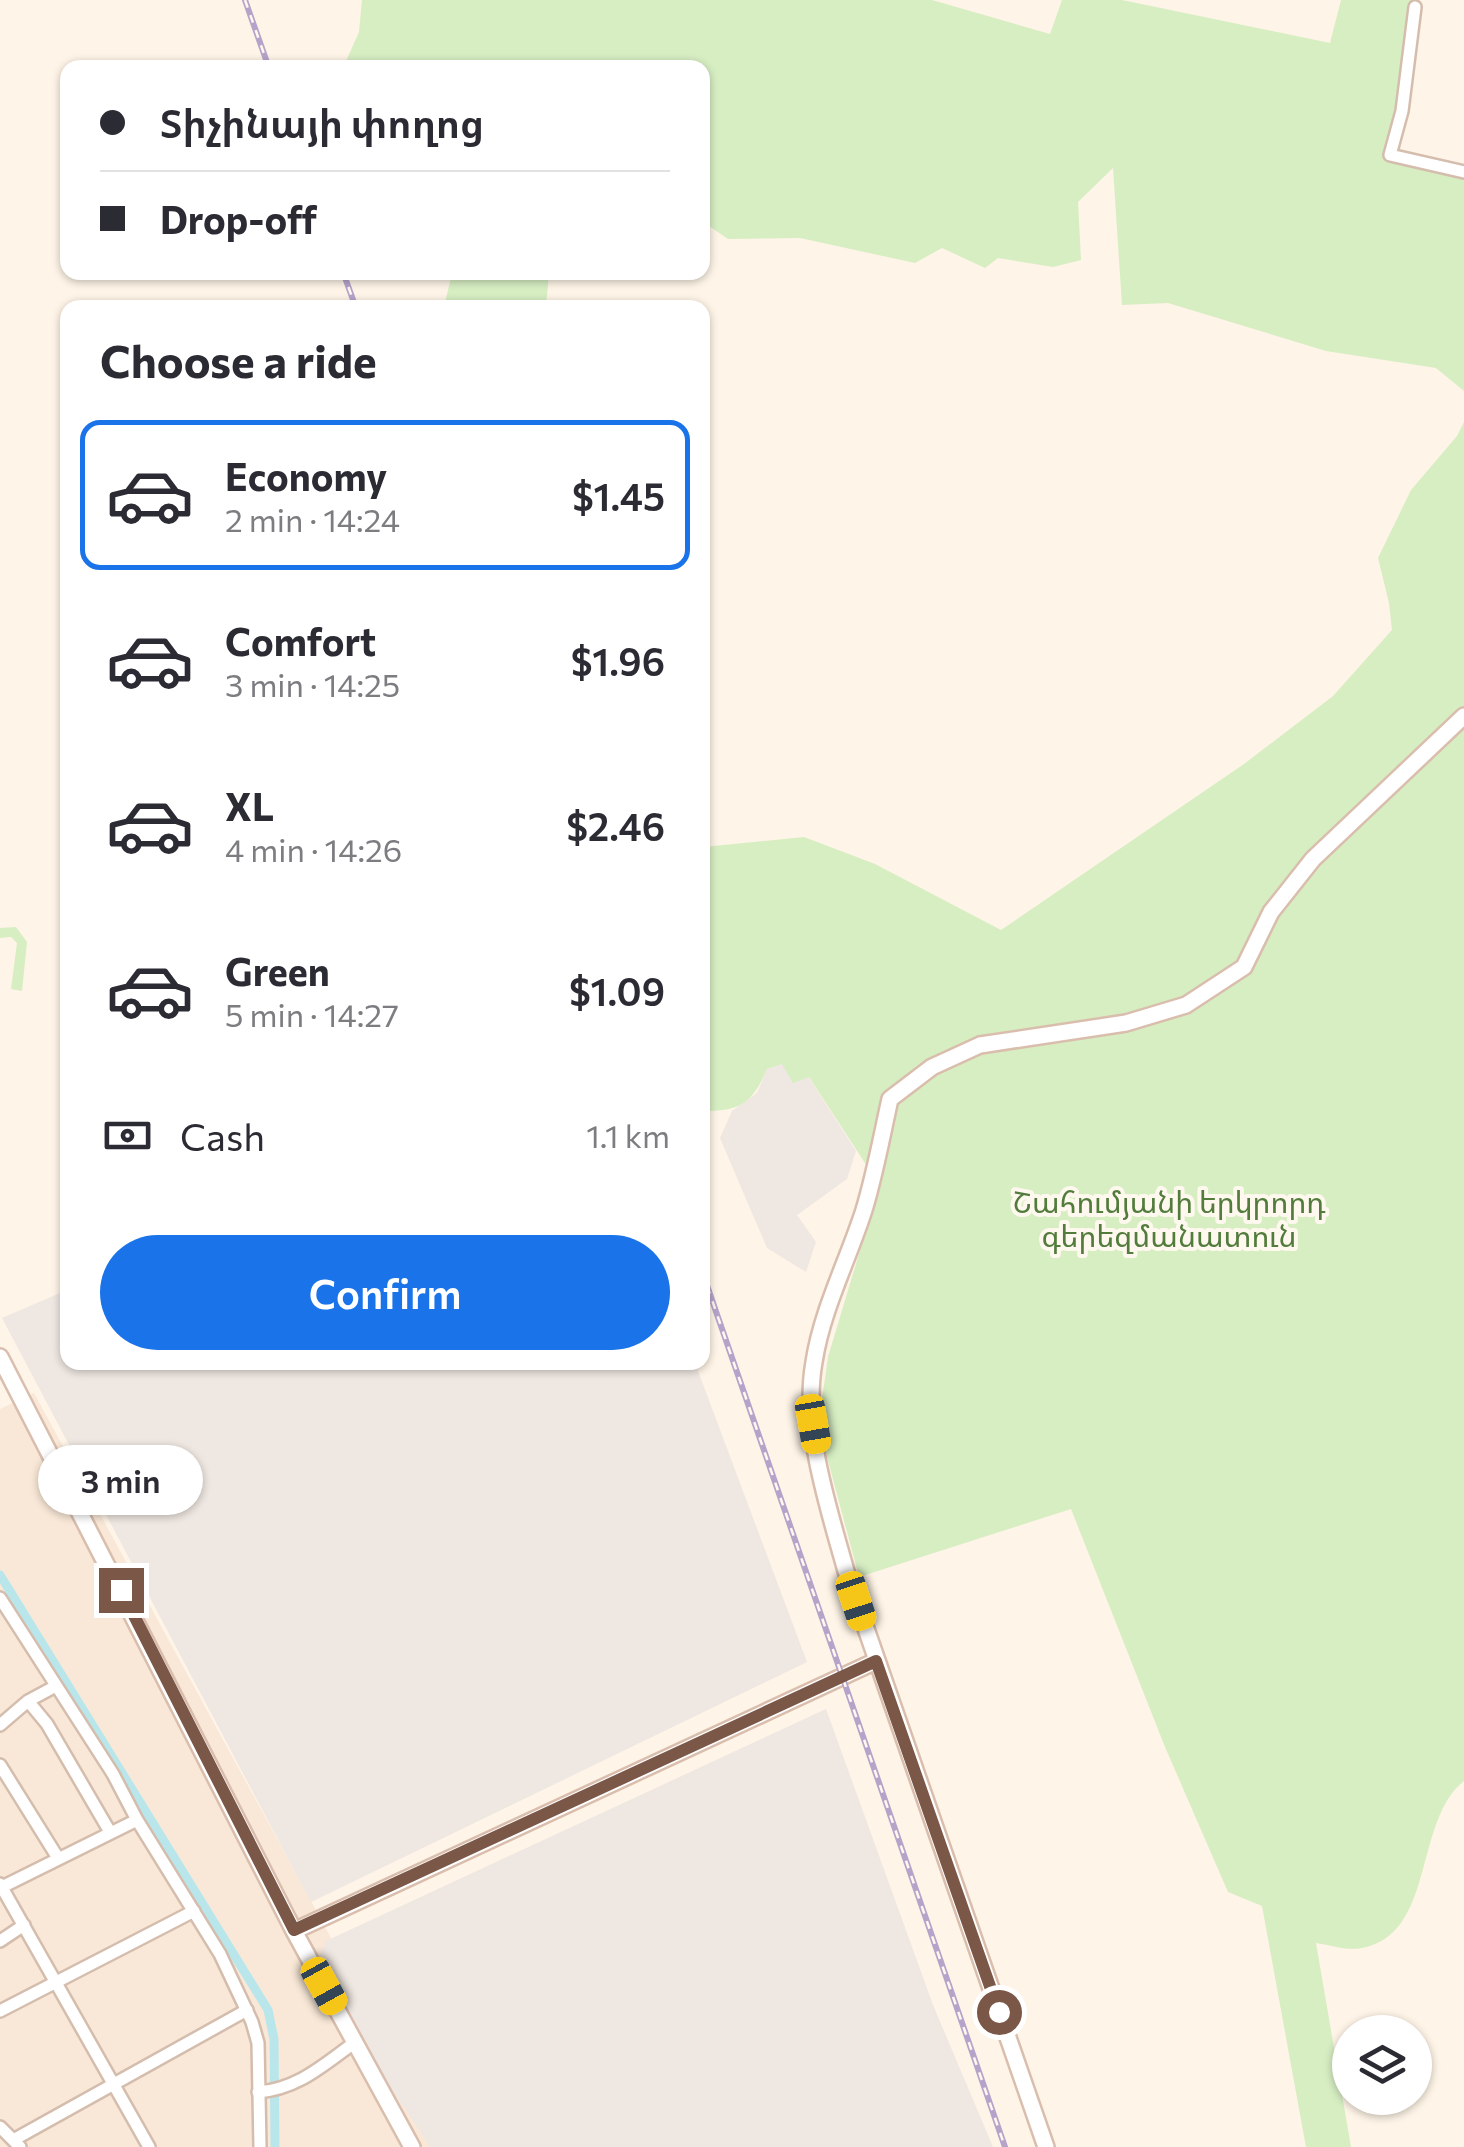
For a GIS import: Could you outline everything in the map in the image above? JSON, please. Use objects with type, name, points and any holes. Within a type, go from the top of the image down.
[{"type":"street","points":[[1415,7],[1402,112],[1390,155],[1464,172]]},
{"type":"street","points":[[1046,2147],[846,1571],[813,1424],[813,1364],[821,1332],[864,1208],[890,1098],[932,1068],[980,1045],[1126,1023],[1186,1006],[1244,967],[1272,912],[1313,860],[1464,716]]},
{"type":"street","points":[[0,1358],[294,1930],[412,2147]]},
{"type":"street","points":[[0,1598],[54,1687],[114,1774],[137,1820],[220,1954],[258,2043],[260,2147]]},
{"type":"street","points":[[294,1930],[876,1661]]},
{"type":"street","points":[[0,1725],[47,1688],[54,1687]]},
{"type":"street","points":[[28,1702],[47,1724],[110,1832]]},
{"type":"street","points":[[0,1765],[58,1858]]},
{"type":"street","points":[[137,1820],[1,1885],[149,2147]]},
{"type":"street","points":[[0,2011],[194,1911]]},
{"type":"street","points":[[0,1941],[24,1926]]},
{"type":"street","points":[[0,2127],[18,2143],[112,2082],[246,2010]]},
{"type":"street","points":[[258,2092],[296,2084],[354,2042]]},
{"type":"shaded area","points":[[782,1064],[808,1076],[856,1151],[847,1179],[797,1215],[816,1242],[806,1272],[767,1248],[720,1138],[732,1111],[757,1093],[767,1069]]},
{"type":"shaded area","points":[[60,1293],[60,1370],[698,1370],[807,1662],[311,1902],[2,1318]]},
{"type":"shaded area","points":[[34,1393],[442,2147],[0,2147],[0,1409]]},
{"type":"shaded area","points":[[826,1709],[933,2005],[993,2147],[431,2147],[384,2078],[319,1958],[326,1941]]},
{"type":"green space","points":[[362,0],[932,0],[1050,34],[1062,0],[1122,0],[1330,43],[1341,0],[1413,0],[1403,91],[1388,151],[1464,170],[1464,391],[1436,368],[1326,351],[1168,303],[1122,305],[1113,168],[1078,202],[1081,260],[1053,267],[998,258],[985,268],[942,248],[915,263],[800,238],[728,239],[710,227],[710,60],[347,60],[359,32]]},
{"type":"green space","points":[[450,280],[548,280],[547,300],[446,300]]},
{"type":"green space","name":"Շահումյանի երկրորդ գերեզմանատուն","points":[[1464,422],[1464,1781],[1448,1799],[1437,1822],[1413,1900],[1402,1922],[1386,1938],[1362,1948],[1316,1943],[1332,2036],[1332,2115],[1346,2115],[1351,2147],[1306,2147],[1262,1906],[1228,1892],[1165,1747],[1071,1509],[859,1577],[825,1449],[822,1399],[828,1357],[873,1207],[876,1180],[809,1077],[793,1083],[782,1064],[767,1069],[756,1090],[743,1103],[710,1110],[710,846],[804,837],[875,864],[1001,930],[1244,764],[1333,696],[1392,630],[1378,558],[1411,490],[1457,436]]},
{"type":"green space","points":[[16,927],[27,942],[22,991],[11,989],[17,943],[11,937],[0,938],[0,928]]},
{"type":"waterway","points":[[0,1575],[268,2010],[274,2039],[275,2147]]},
{"type":"railway","points":[[245,0],[266,60]]},
{"type":"railway","points":[[346,280],[353,300]]},
{"type":"railway","points":[[710,1294],[1005,2147]]},
{"type":"route","points":[[121,1590],[294,1930],[876,1661],[999,2012]]}]
